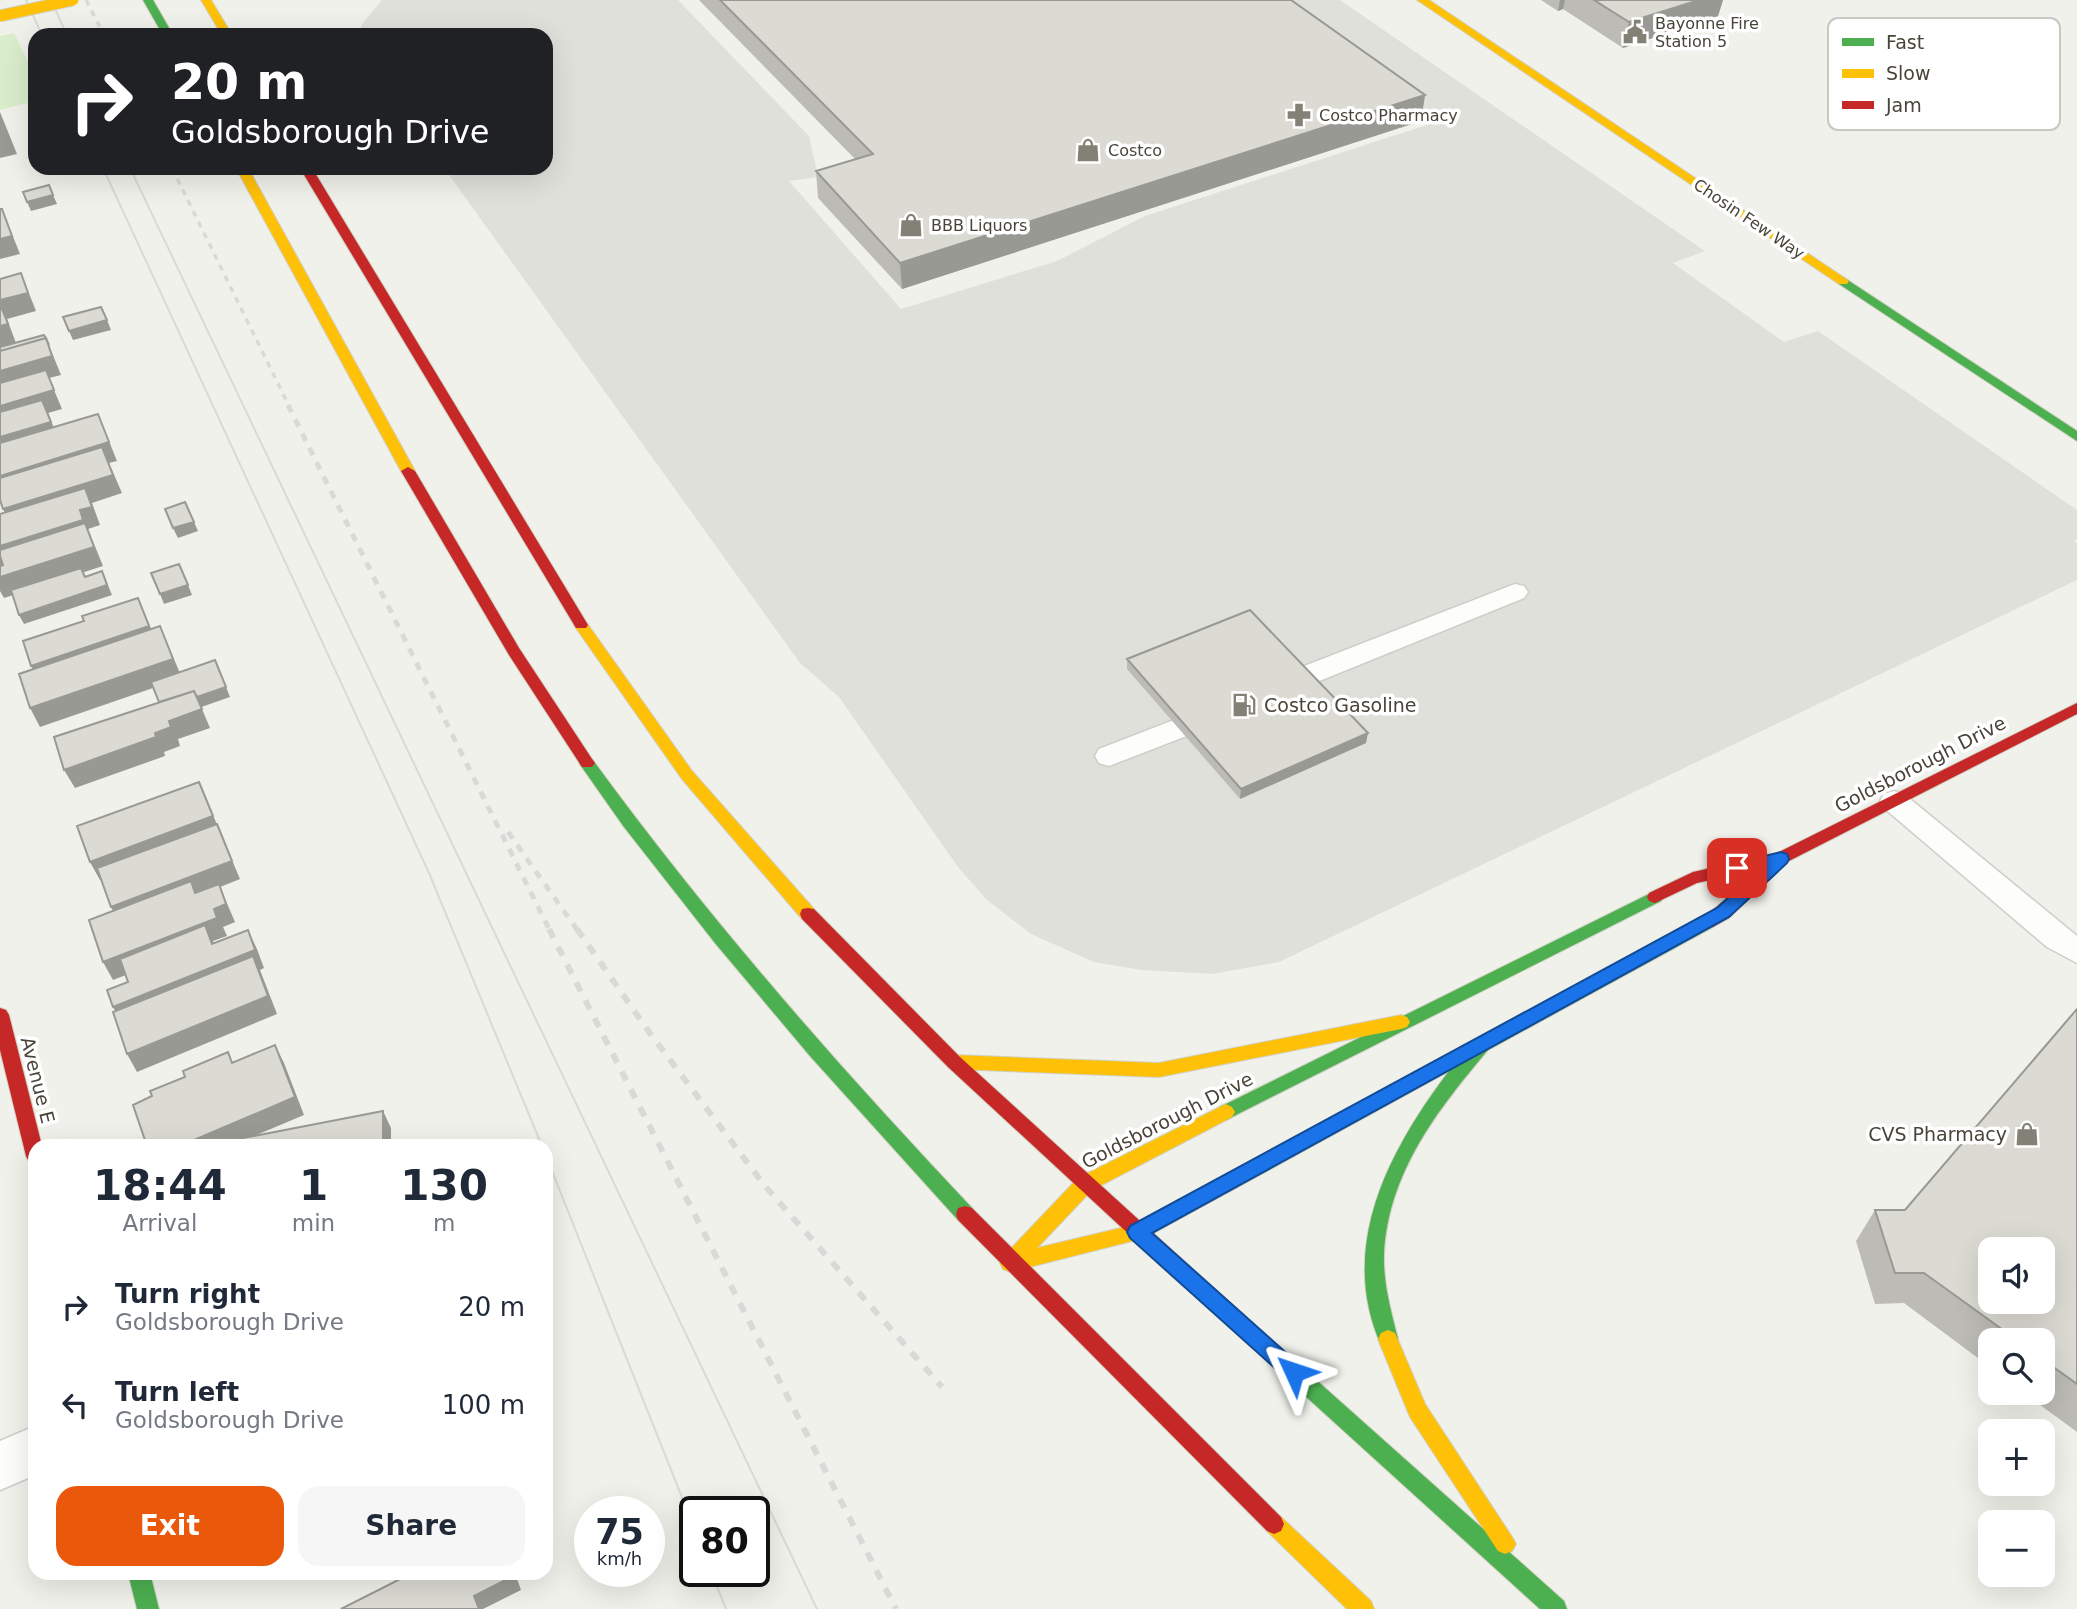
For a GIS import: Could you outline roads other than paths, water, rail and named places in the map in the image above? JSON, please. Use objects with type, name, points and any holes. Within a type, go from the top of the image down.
[{"type":"main road","points":[[0,16],[73,0]]},
{"type":"main road","points":[[148,0],[164,28]]},
{"type":"main road","points":[[206,0],[223,28]]},
{"type":"main road","name":"Chosin Few Way","points":[[1422,0],[2077,437]]},
{"type":"main road","points":[[246,175],[443,530],[524,667],[617,804],[736,957],[871,1113],[1010,1263],[1211,1464],[1363,1609]]},
{"type":"main road","points":[[310,175],[592,644],[687,775],[796,901],[954,1062],[1137,1232],[1556,1609]]},
{"type":"main road","name":"Goldsborough Drive","points":[[1010,1263],[1085,1184],[1401,1022],[1693,878],[1781,859],[2077,708]]},
{"type":"main road","name":"Goldsborough Drive","points":[[1010,1263],[1137,1232],[1723,913],[1781,859]]},
{"type":"main road","name":"Avenue E","points":[[0,1015],[31,1139]]},
{"type":"main road","points":[[954,1062],[1160,1070],[1401,1022]]},
{"type":"main road","points":[[1483,1043],[1430,1104],[1404,1144],[1392,1171],[1382,1199],[1372,1256],[1375,1300],[1387,1341],[1419,1413],[1535,1590]]},
{"type":"main road","points":[[141,1580],[148,1609]]},
{"type":"street","points":[[0,1466],[28,1453]]},
{"type":"lane","points":[[1303,677],[1515,592]]},
{"type":"lane","points":[[1110,756],[1179,728]]},
{"type":"lane","points":[[1894,801],[2058,939],[2077,951]]},
{"type":"tram line","points":[[26,0],[39,28]]},
{"type":"tram line","points":[[51,0],[64,28]]},
{"type":"tram line","points":[[106,175],[429,873],[539,1139]]},
{"type":"tram line","points":[[133,175],[817,1609]]},
{"type":"tram line","points":[[553,1174],[681,1496]]},
{"type":"tram line","points":[[717,1587],[726,1609]]},
{"type":"railway","points":[[86,0],[100,28]]},
{"type":"railway","points":[[175,175],[289,406]]},
{"type":"railway","points":[[288,405],[549,929]]},
{"type":"railway","points":[[508,832],[578,931]]},
{"type":"railway","points":[[549,929],[896,1609]]},
{"type":"railway","points":[[577,929],[649,1032],[765,1186],[942,1387]]},
{"type":"place","name":"Bayonne Fire Station 5","points":[[1635,32]]},
{"type":"place","name":"Costco Pharmacy","points":[[1299,115]]},
{"type":"place","name":"Costco","points":[[1088,150]]},
{"type":"place","name":"BBB Liquors","points":[[911,225]]},
{"type":"place","name":"Costco Gasoline","points":[[1244,705]]},
{"type":"place","name":"CVS Pharmacy","points":[[2027,1134]]}]
